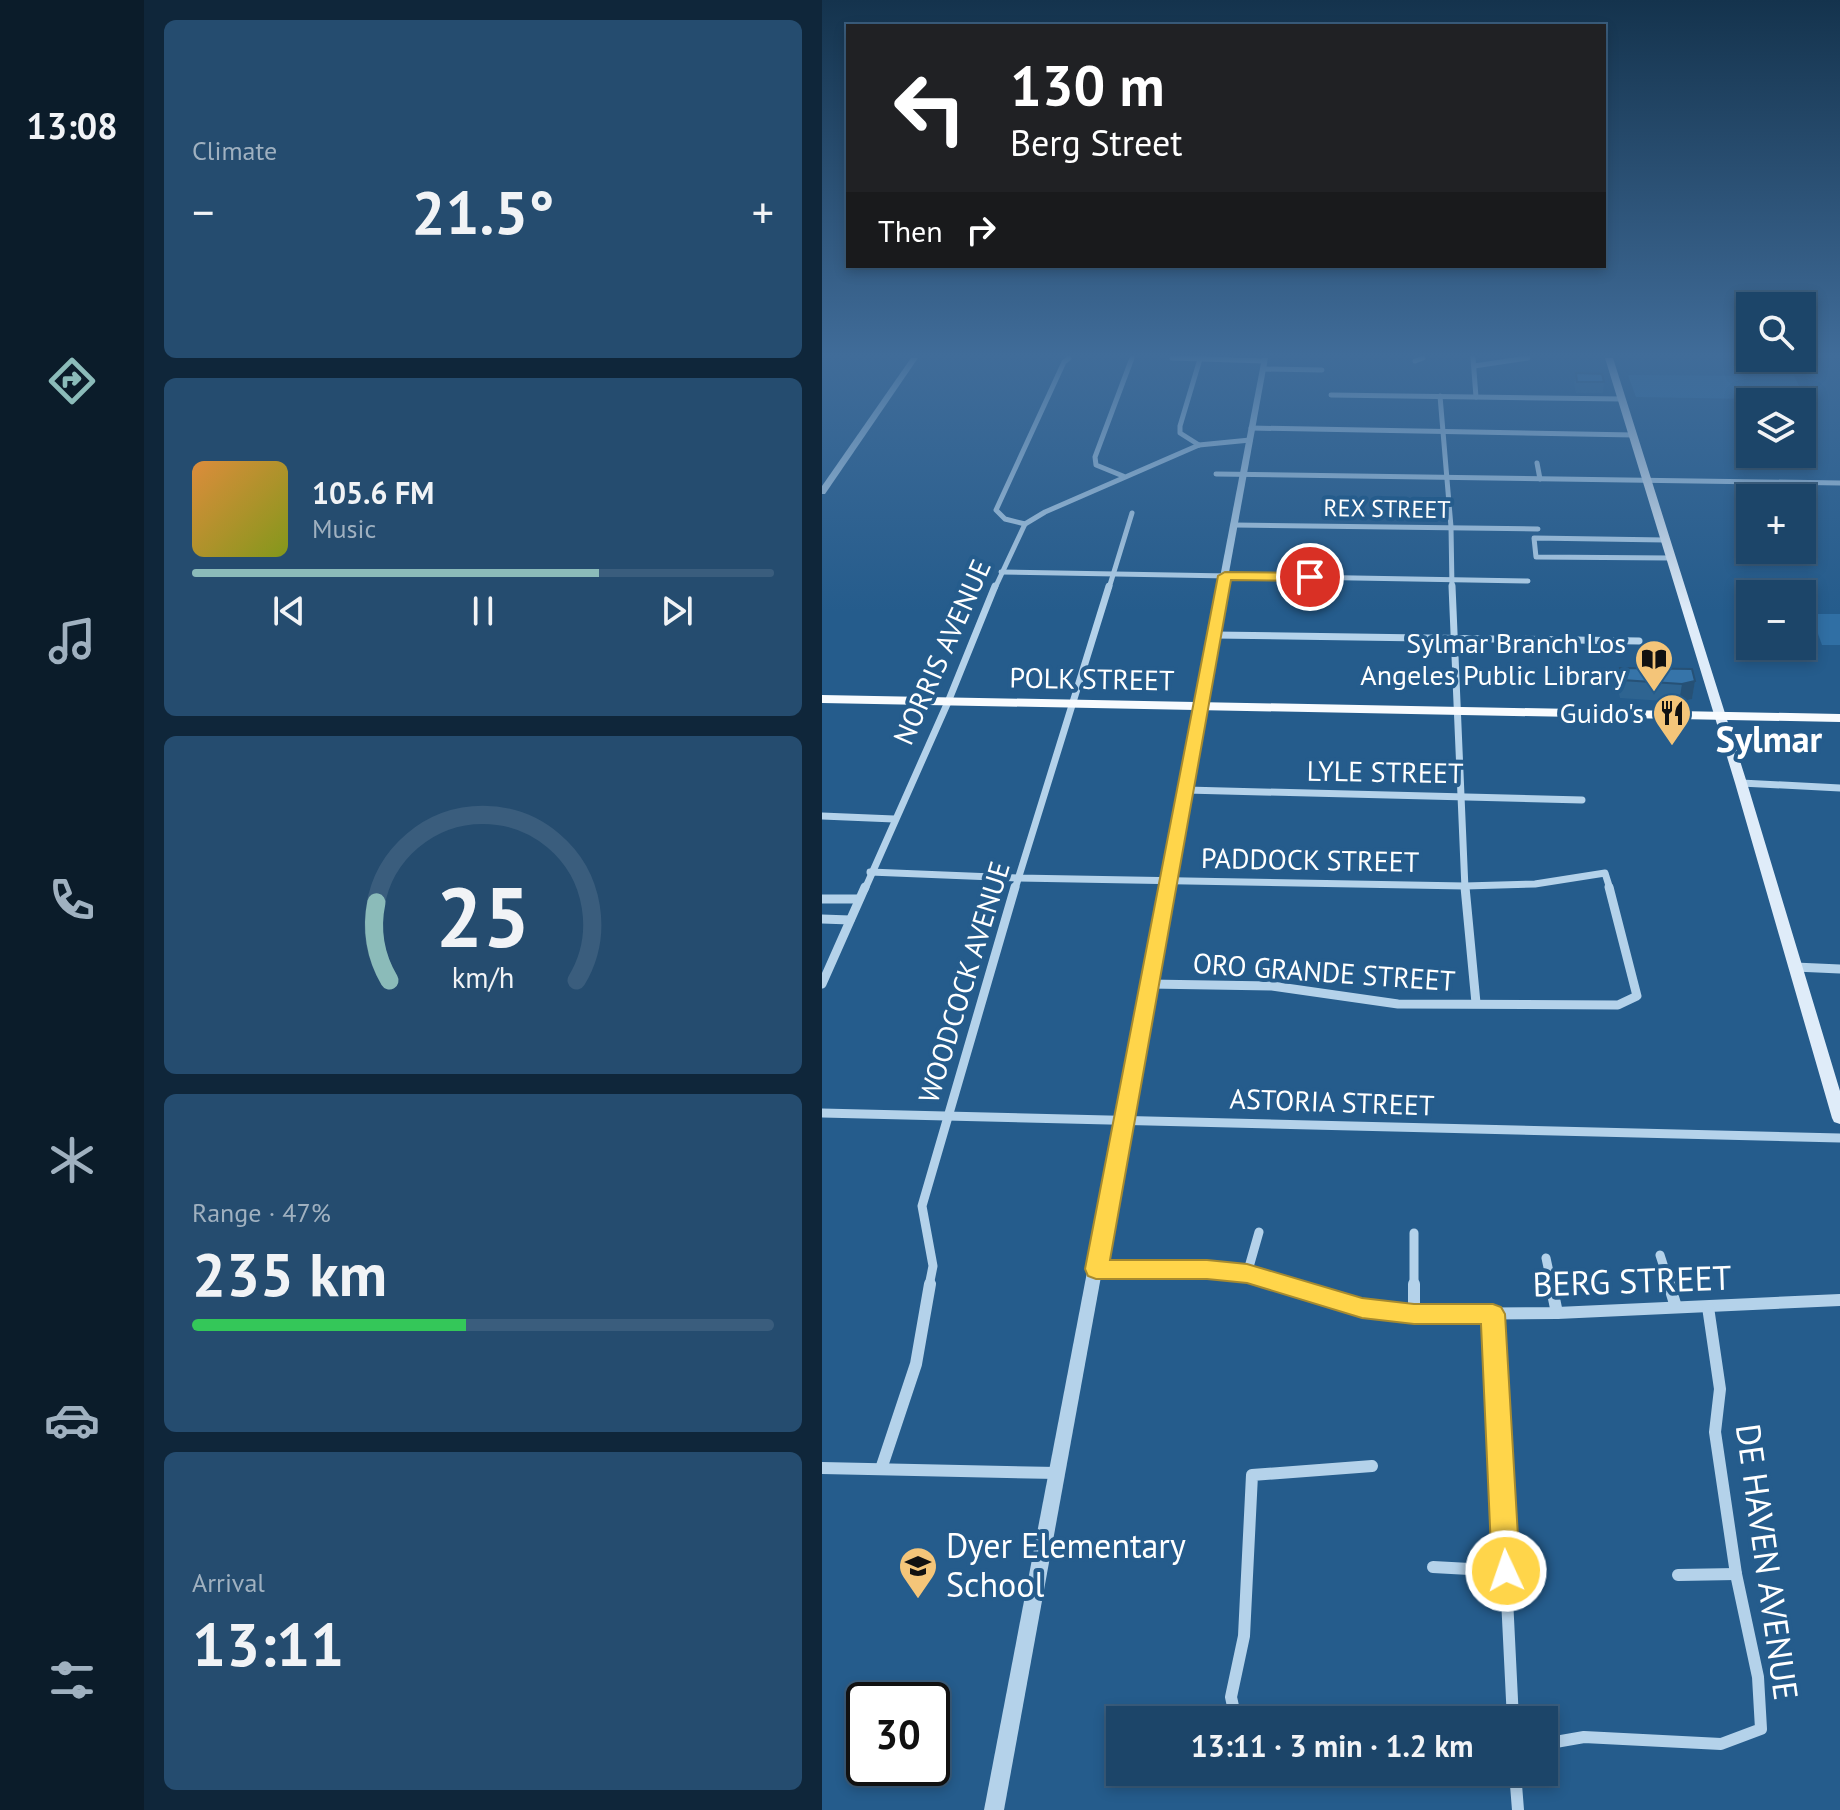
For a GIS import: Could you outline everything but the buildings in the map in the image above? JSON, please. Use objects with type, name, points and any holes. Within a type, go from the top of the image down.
[{"type":"main road","points":[[1636,442],[1840,1118]]},
{"type":"main road","name":"POLK STREET","points":[[822,699],[1840,718]]},
{"type":"street","points":[[822,492],[856,442]]},
{"type":"street","points":[[1027,442],[996,510],[1005,519],[1025,524],[1124,477],[1211,442]]},
{"type":"street","points":[[1100,442],[1095,457],[1096,465],[1124,477]]},
{"type":"street","points":[[1195,442],[1199,445]]},
{"type":"street","points":[[994,1810],[1170,879],[1249,442]]},
{"type":"street","points":[[1443,442],[1451,527],[1452,638],[1465,886],[1476,1003]]},
{"type":"street","points":[[1537,463],[1540,479]]},
{"type":"street","points":[[1216,474],[1840,483]]},
{"type":"street","name":"WOODCOCK AVENUE","points":[[881,1469],[916,1364],[933,1266],[922,1206],[1018,878],[1132,513]]},
{"type":"street","name":"NORRIS AVENUE","points":[[822,984],[948,702],[1001,572],[1025,524]]},
{"type":"street","name":"REX STREET","points":[[1235,525],[1538,529]]},
{"type":"street","points":[[1665,540],[1534,538],[1536,557],[1671,558]]},
{"type":"street","points":[[1001,572],[1528,581]]},
{"type":"street","points":[[1215,635],[1639,641]]},
{"type":"street","points":[[1741,783],[1840,788]]},
{"type":"street","name":"LYLE STREET","points":[[1186,790],[1582,800]]},
{"type":"street","points":[[822,816],[894,819]]},
{"type":"street","name":"PADDOCK STREET","points":[[870,872],[1018,878],[1465,886],[1535,884],[1605,873],[1631,963],[1637,996]]},
{"type":"street","points":[[822,899],[859,899]]},
{"type":"street","points":[[822,919],[850,920]]},
{"type":"street","points":[[1795,967],[1840,969]]},
{"type":"street","name":"ORO GRANDE STREET","points":[[1149,984],[1272,986],[1398,1004],[1618,1005],[1637,996]]},
{"type":"street","name":"ASTORIA STREET","points":[[822,1113],[1840,1138]]},
{"type":"street","points":[[1247,1274],[1259,1232]]},
{"type":"street","points":[[1414,1233],[1414,1314]]},
{"type":"street","points":[[1660,1255],[1676,1307]]},
{"type":"street","points":[[1546,1258],[1557,1313]]},
{"type":"street","name":"BERG STREET","points":[[1096,1269],[1207,1270],[1247,1274],[1362,1308],[1414,1314],[1557,1313],[1840,1300]]},
{"type":"street","name":"DE HAVEN AVENUE","points":[[1558,1742],[1584,1737],[1721,1744],[1761,1729],[1758,1677],[1736,1574],[1715,1432],[1720,1389],[1708,1307]]},
{"type":"street","points":[[1493,1314],[1512,1706]]},
{"type":"street","points":[[1233,1706],[1231,1697],[1244,1636],[1252,1475],[1372,1466]]},
{"type":"street","points":[[822,1468],[1057,1473]]},
{"type":"street","points":[[1433,1567],[1506,1571]]},
{"type":"street","points":[[1678,1575],[1736,1574]]},
{"type":"street","points":[[1516,1786],[1518,1810]]},
{"type":"shaded area","points":[[1816,614],[1840,614],[1840,645],[1822,645],[1816,628]]},
{"type":"place","name":"Sylmar Branch Los Angeles Public Library","points":[[1654,693]]},
{"type":"place","name":"Guido's","points":[[1672,747]]},
{"type":"place","name":"Dyer Elementary School","points":[[918,1600]]},
{"type":"district","name":"Sylmar","points":[[1769,739]]},
{"type":"route","points":[[1310,577],[1225,576],[1096,1269],[1207,1270],[1247,1274],[1362,1308],[1414,1314],[1493,1314],[1506,1571]]}]
